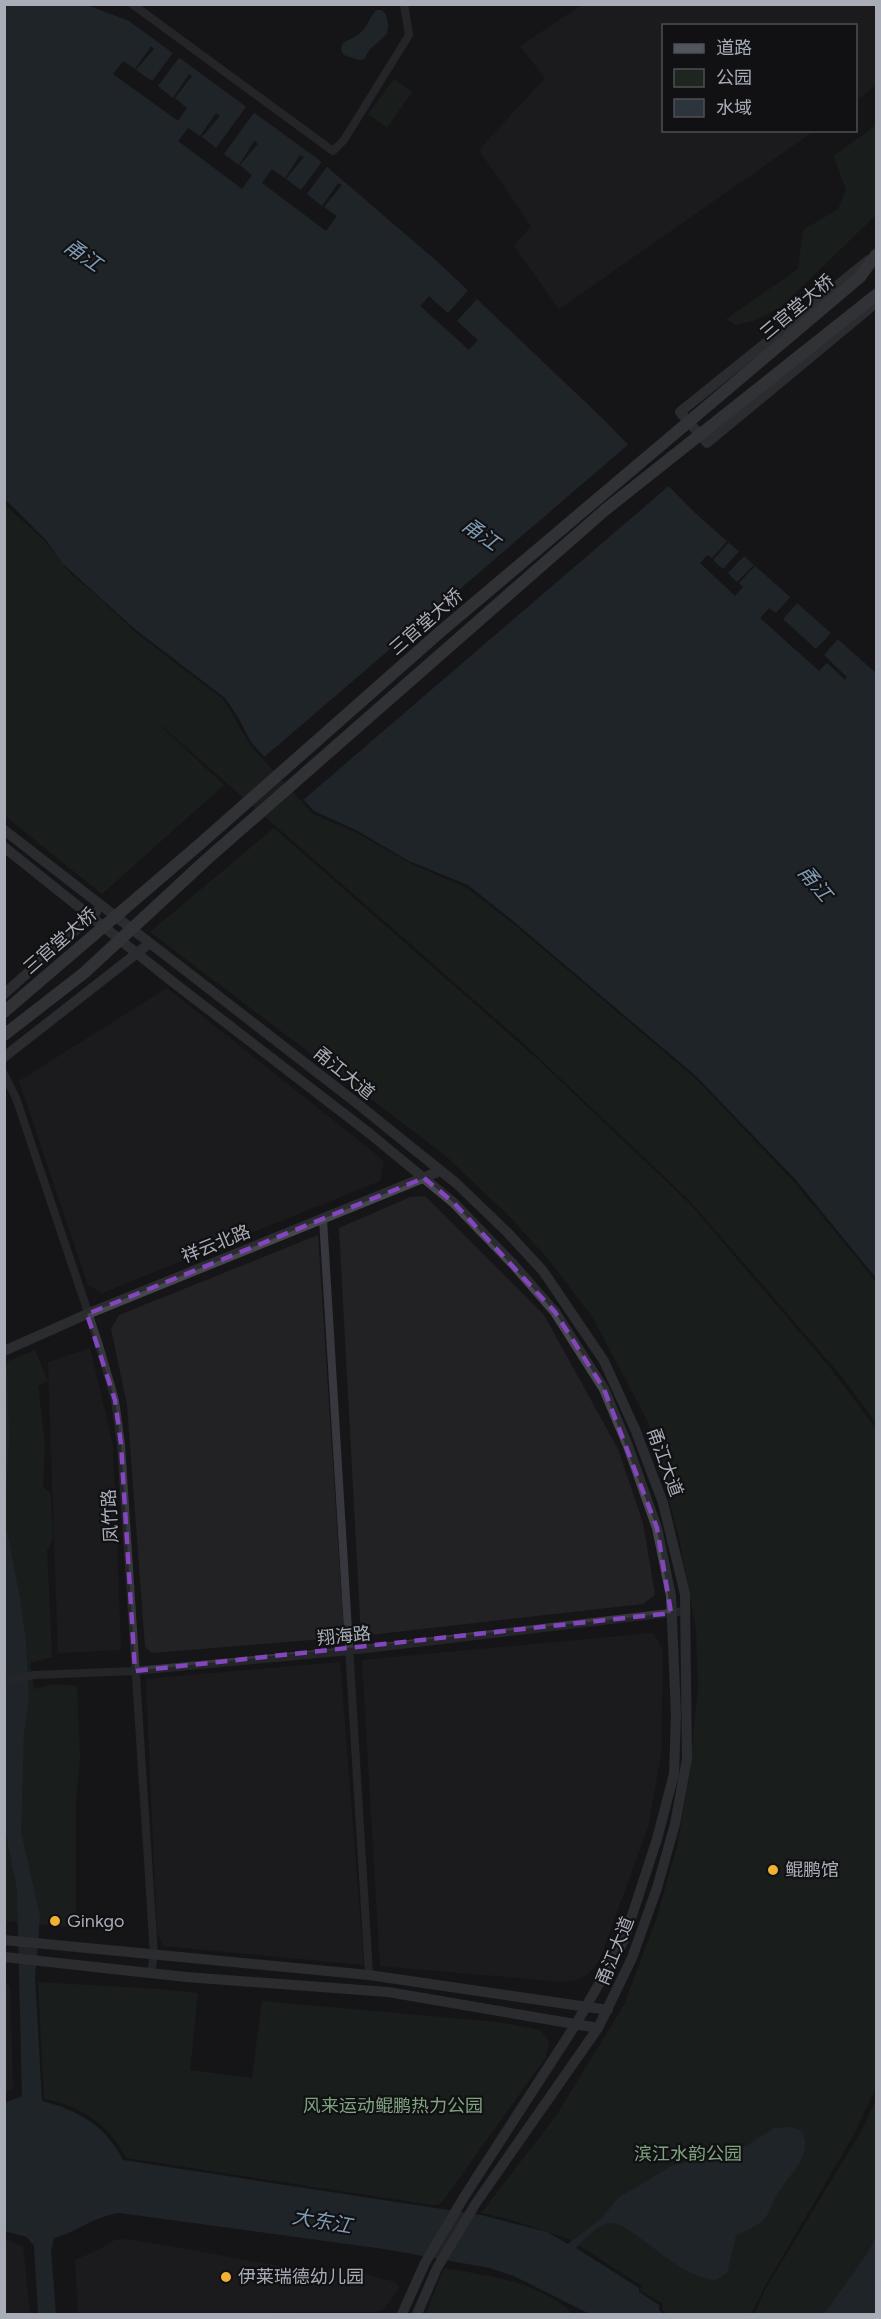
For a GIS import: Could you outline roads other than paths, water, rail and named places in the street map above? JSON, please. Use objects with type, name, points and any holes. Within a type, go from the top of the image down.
[{"type":"main road","points":[[860,277],[876,254]]},
{"type":"main road","points":[[876,254],[680,412],[707,443],[876,303]]},
{"type":"main road","name":"三官堂大桥","points":[[4,1012],[200,844],[440,632],[876,265]]},
{"type":"main road","name":"三官堂大桥","points":[[4,1035],[84,973],[206,860],[605,510],[876,295]]},
{"type":"main road","name":"甬江大道","points":[[4,830],[345,1094],[440,1171],[507,1232],[543,1271],[604,1361],[635,1429],[663,1503],[685,1594],[687,1760],[677,1813],[657,1888],[632,1958],[598,2028],[476,2203],[443,2258],[417,2314]]},
{"type":"main road","name":"甬江大道","points":[[4,847],[424,1178],[454,1203],[513,1264],[548,1304],[604,1389],[628,1446],[657,1528],[671,1596],[676,1714],[674,1774],[657,1839],[624,1940],[576,2024],[464,2197],[429,2256],[402,2314]]},
{"type":"main road","points":[[4,994],[92,916],[102,904]]},
{"type":"main road","points":[[4,1057],[150,943]]},
{"type":"main road","name":"祥云北路","points":[[4,1351],[87,1314],[440,1171]]},
{"type":"main road","points":[[4,1940],[369,1974],[608,2010]]},
{"type":"main road","points":[[4,1957],[151,1973],[388,1992],[598,2028]]},
{"type":"street","points":[[132,4],[333,151],[344,140],[409,35],[404,4]]},
{"type":"street","name":"凤竹路","points":[[4,1074],[16,1098],[99,1345],[115,1400],[121,1444],[154,1954],[151,1973]]},
{"type":"street","points":[[323,1219],[369,1974]]},
{"type":"street","name":"翔海路","points":[[4,1680],[34,1676],[135,1671],[350,1651],[686,1611]]},
{"type":"water","name":"甬江","points":[[5,5],[87,5],[129,21],[319,160],[440,264],[601,417],[694,512],[876,673],[876,1278],[796,1180],[696,1076],[468,885],[409,861],[356,830],[314,811],[251,742],[225,698],[136,630],[62,563],[47,541],[5,499]]},
{"type":"water","points":[[377,10],[382,10],[386,15],[387,34],[370,49],[364,59],[359,60],[344,55],[341,50],[342,44],[361,32]]},
{"type":"water","name":"大东江","points":[[4,1361],[7,1368],[9,1436],[5,1521],[26,1642],[29,1698],[24,1733],[21,1832],[40,1916],[35,1977],[42,2101],[67,2109],[90,2121],[108,2138],[123,2160],[481,2215],[547,2232],[568,2244],[602,2218],[618,2198],[673,2165],[735,2153],[774,2128],[790,2127],[801,2130],[805,2139],[805,2147],[799,2164],[777,2195],[764,2219],[736,2236],[727,2273],[716,2280],[701,2277],[671,2261],[630,2231],[619,2225],[605,2224],[576,2248],[639,2288],[639,2292],[659,2305],[659,2310],[663,2314],[590,2314],[514,2276],[490,2268],[384,2249],[120,2213],[103,2217],[54,2238],[51,2250],[56,2314],[38,2314],[34,2246],[27,2237],[4,2231],[5,2103],[22,2096],[17,1890],[5,1829]]},
{"type":"water","points":[[876,2236],[876,2314],[824,2314],[868,2252]]},
{"type":"place","name":"鲲鹏馆","points":[[773,1870]]},
{"type":"place","name":"Ginkgo","points":[[55,1921]]},
{"type":"place","name":"伊莱瑞德幼儿园","points":[[226,2277]]},
{"type":"park label","name":"风来运动鲲鹏热力公园","points":[[393,2106]]},
{"type":"park label","name":"滨江水韵公园","points":[[688,2154]]}]
